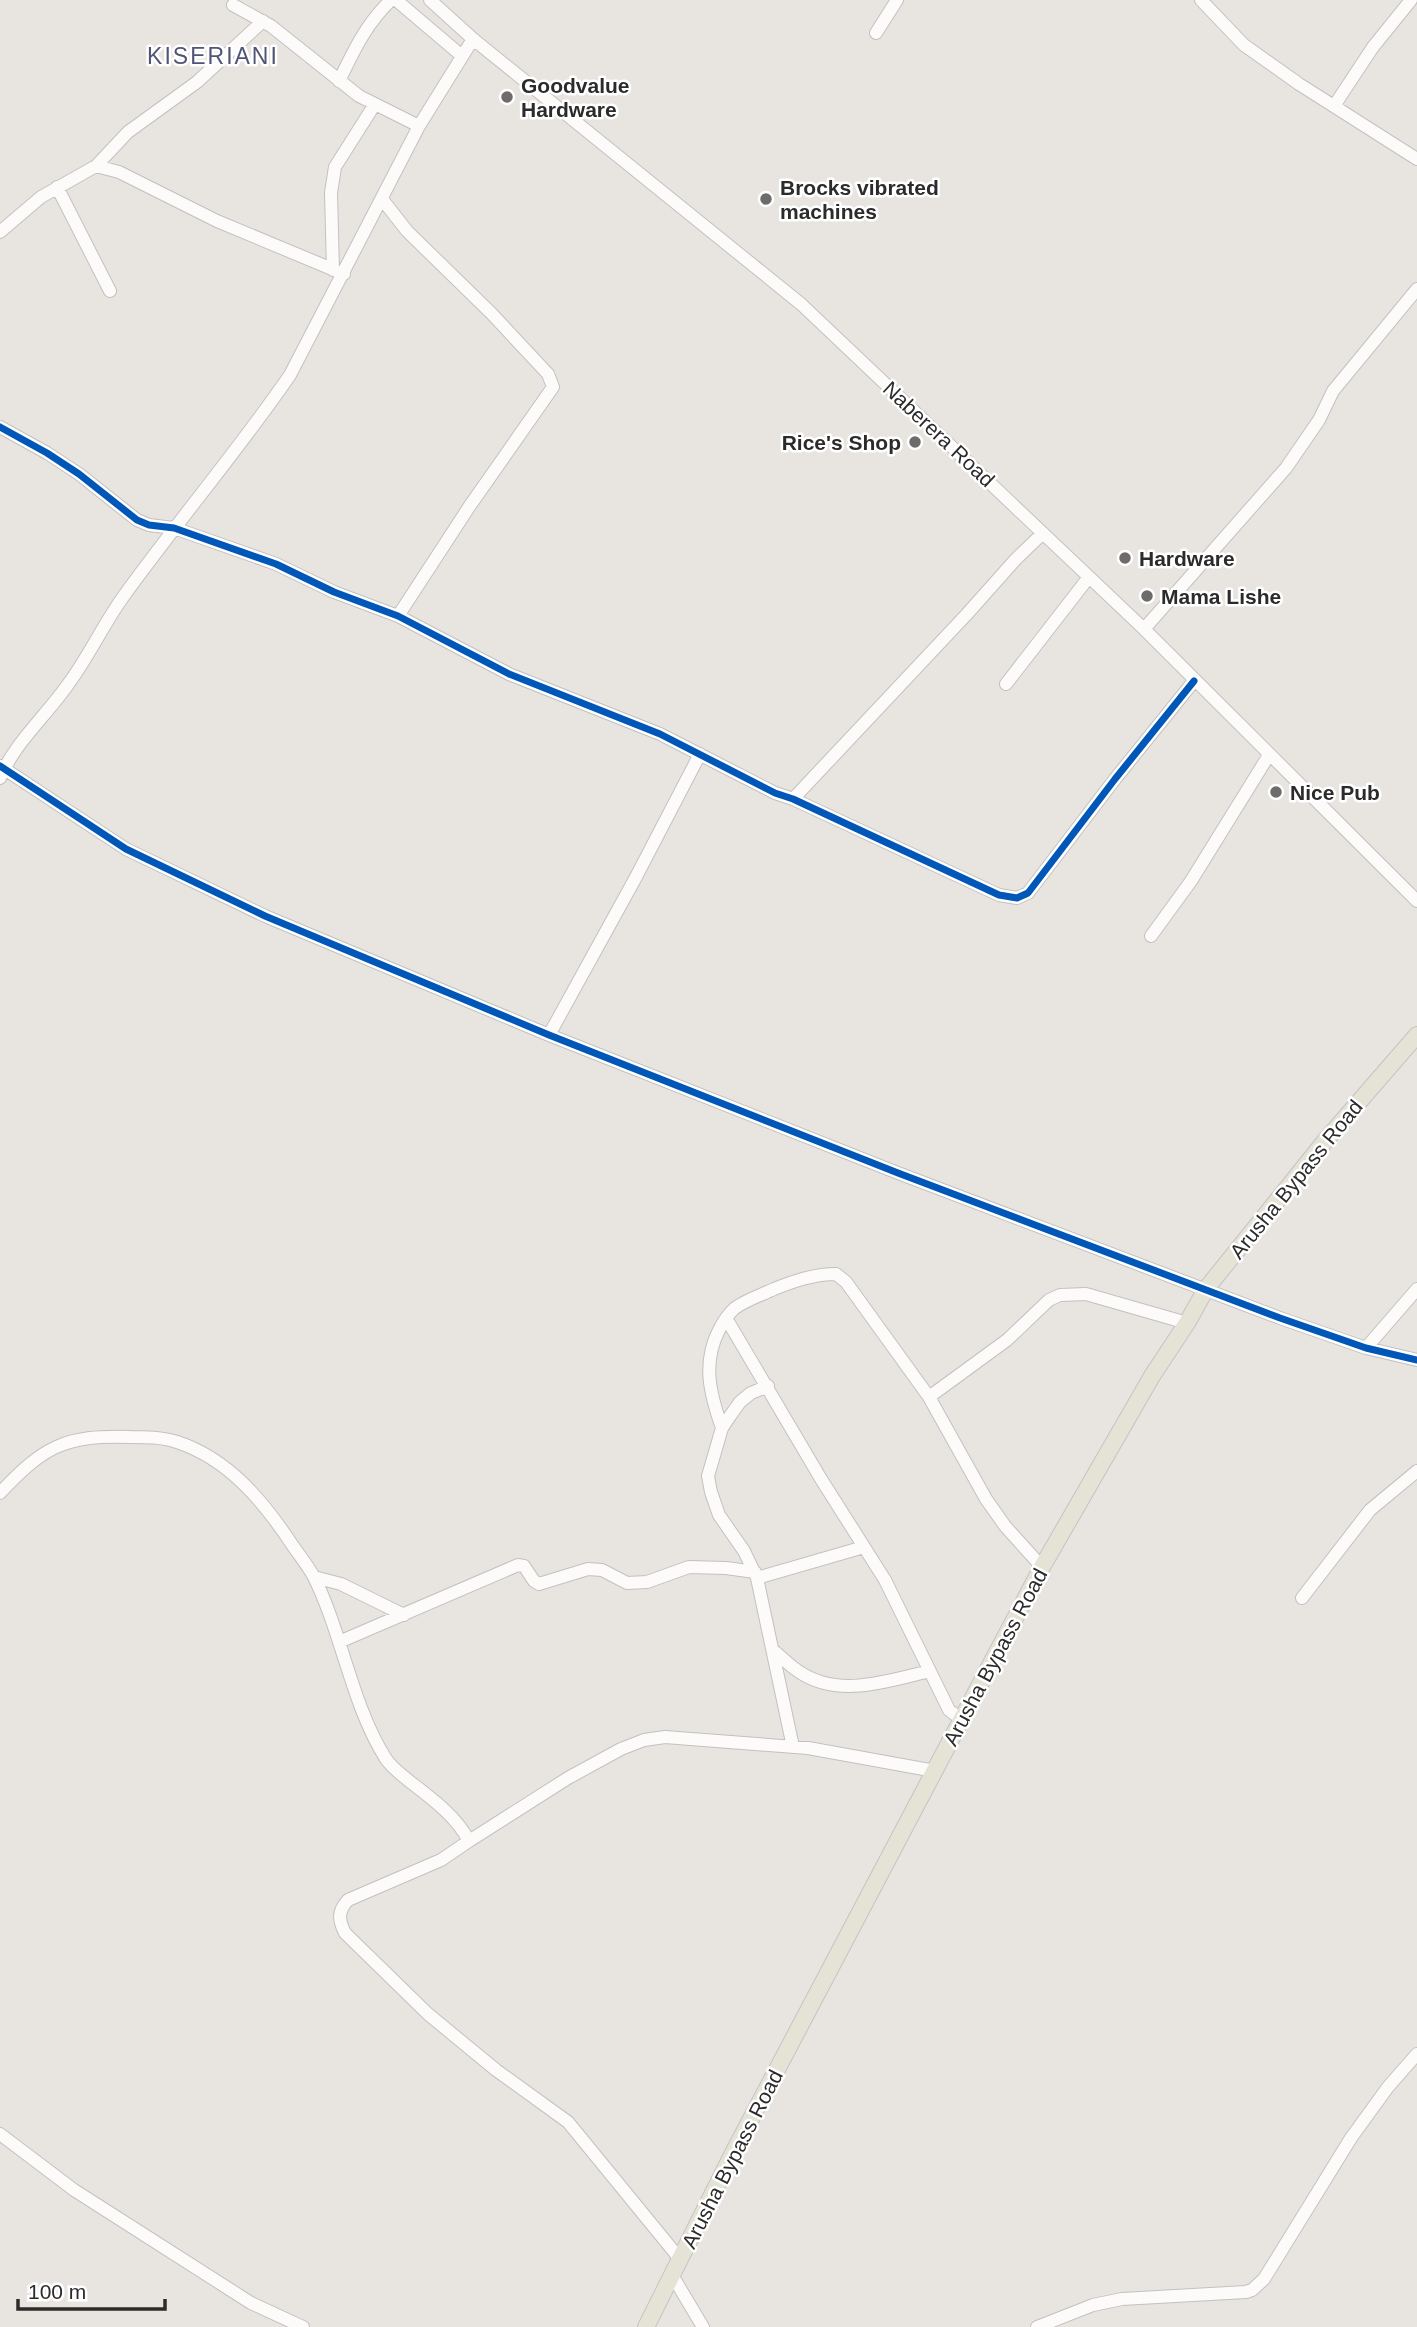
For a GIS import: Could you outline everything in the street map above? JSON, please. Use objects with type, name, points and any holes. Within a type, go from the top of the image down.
[{"type":"main road","name":"Arusha Bypass Road","points":[[646,2327],[733,2153],[1042,1567],[1152,1376],[1206,1289],[1325,1141],[1417,1035]]},
{"type":"street","points":[[339,81],[363,32],[377,13],[394,0],[462,56]]},
{"type":"street","name":"Naberera Road","points":[[430,0],[473,39],[801,304],[1144,629],[1417,901]]},
{"type":"street","points":[[876,33],[897,0]]},
{"type":"street","points":[[1201,0],[1238,40],[1299,84],[1417,159]]},
{"type":"street","points":[[1334,106],[1374,47],[1411,0]]},
{"type":"street","points":[[233,5],[263,21],[359,96],[419,126]]},
{"type":"street","points":[[0,232],[57,187],[96,166],[128,132],[197,82],[263,21]]},
{"type":"street","points":[[473,39],[419,126],[382,199],[339,272],[290,375],[121,600],[69,683],[1,771],[152,863],[265,916],[549,1035],[1206,1289],[1366,1348],[1417,1360]]},
{"type":"street","points":[[339,272],[331,193],[335,167],[374,104]]},
{"type":"street","points":[[96,166],[119,172],[216,221],[339,272]]},
{"type":"street","points":[[57,187],[110,291]]},
{"type":"street","points":[[382,199],[407,231],[491,313],[548,374],[553,387],[469,507],[398,616]]},
{"type":"street","points":[[1144,629],[1286,468],[1307,439],[1333,391],[1417,289]]},
{"type":"street","points":[[0,427],[79,474],[137,520],[149,525],[174,528],[276,564],[334,592],[398,616],[509,674],[660,734],[775,793],[999,895],[1017,898],[1031,890],[1194,681]]},
{"type":"street","points":[[793,799],[1043,533]]},
{"type":"street","points":[[1006,684],[1089,577]]},
{"type":"street","points":[[549,1035],[636,877],[699,754]]},
{"type":"street","points":[[1151,936],[1191,881],[1269,755]]},
{"type":"street","points":[[722,1428],[712,1399],[708,1370],[711,1346],[726,1318],[735,1308],[754,1297],[807,1277],[836,1274],[846,1282],[929,1397],[986,1499],[1005,1526],[1042,1567]]},
{"type":"street","points":[[1366,1348],[1417,1289]]},
{"type":"street","points":[[929,1397],[1007,1340],[1049,1300],[1060,1295],[1086,1294],[1187,1323]]},
{"type":"street","points":[[726,1318],[821,1479],[885,1580],[949,1710],[962,1720]]},
{"type":"street","points":[[768,1386],[751,1393],[740,1402],[722,1428],[708,1476],[719,1516],[744,1551],[756,1575],[793,1747]]},
{"type":"street","points":[[0,1493],[43,1453],[67,1442],[104,1436],[153,1437],[176,1441],[228,1470],[251,1489],[314,1577],[366,1717],[387,1760],[439,1805],[460,1826],[469,1841]]},
{"type":"street","points":[[1302,1598],[1370,1510],[1417,1471]]},
{"type":"street","points":[[339,1642],[521,1565],[539,1584],[588,1569],[601,1570],[627,1583],[647,1582],[689,1567],[756,1575],[864,1547]]},
{"type":"street","points":[[314,1577],[341,1584],[404,1615]]},
{"type":"street","points":[[773,1650],[799,1672],[836,1686],[866,1685],[930,1671]]},
{"type":"street","points":[[680,2259],[568,2122],[496,2070],[428,2014],[345,1933],[339,1917],[340,1911],[348,1900],[441,1860],[568,1778],[621,1749],[644,1740],[665,1737],[793,1747],[935,1771]]},
{"type":"street","points":[[1037,2327],[1093,2305],[1122,2299],[1252,2290],[1264,2279],[1368,2113],[1417,2054]]},
{"type":"street","points":[[0,2134],[74,2190],[251,2303],[303,2327]]},
{"type":"street","points":[[673,2275],[703,2327]]},
{"type":"cycle path","points":[[0,427],[79,474],[137,520],[149,525],[174,528],[276,564],[334,592],[398,616],[509,674],[660,734],[775,793],[999,895],[1017,898],[1028,893],[1194,681]]},
{"type":"cycle path","points":[[0,766],[126,849],[265,916],[549,1035],[898,1173],[1280,1318],[1366,1348],[1417,1360]]},
{"type":"place","name":"Goodvalue Hardware","points":[[507,97]]},
{"type":"place","name":"Brocks vibrated machines","points":[[766,199]]},
{"type":"place","name":"Rice's Shop","points":[[915,442]]},
{"type":"place","name":"Hardware","points":[[1125,558]]},
{"type":"place","name":"Mama Lishe","points":[[1147,596]]},
{"type":"place","name":"Nice Pub","points":[[1276,792]]},
{"type":"district","name":"KISERIANI","points":[[213,56]]}]
